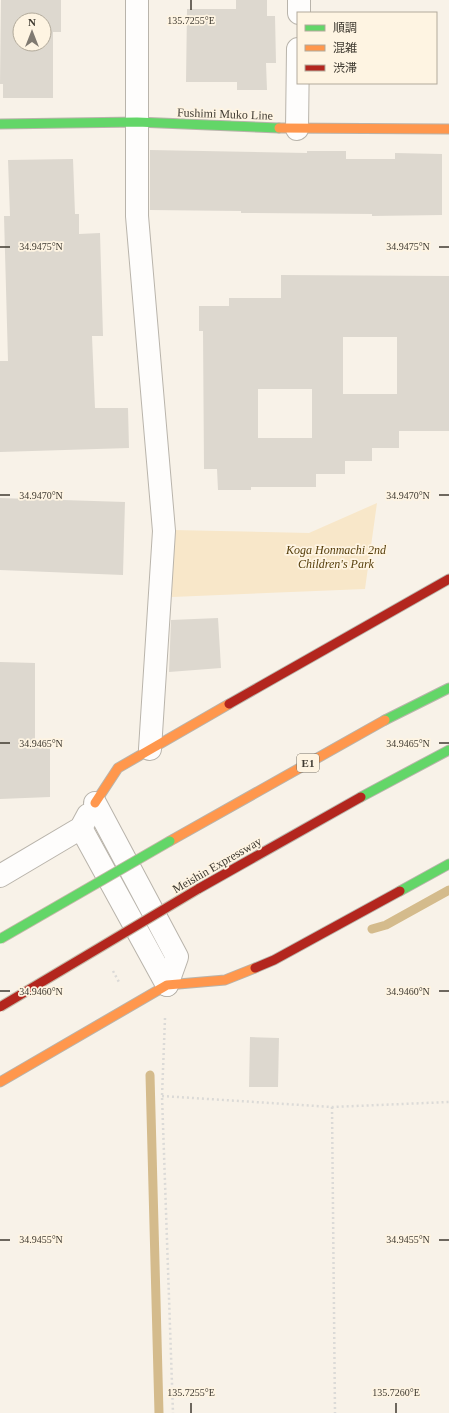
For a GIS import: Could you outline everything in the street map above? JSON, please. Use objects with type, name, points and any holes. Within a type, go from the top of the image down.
[{"type":"main road","name":"Fushimi Muko Line","points":[[0,124],[137,122],[297,129],[449,129]]},
{"type":"main road","points":[[95,803],[118,768],[449,579]]},
{"type":"main road","name":"E1","points":[[0,939],[170,840],[369,728],[449,688]]},
{"type":"main road","name":"Meishin Expressway","points":[[0,1007],[198,889],[401,774],[449,750]]},
{"type":"main road","points":[[0,1082],[167,985],[225,980],[260,966],[449,864]]},
{"type":"street","points":[[137,0],[137,216],[164,531],[150,749]]},
{"type":"street","points":[[298,12],[299,0]]},
{"type":"street","points":[[297,129],[298,84]]},
{"type":"street","points":[[0,876],[81,828],[95,803]]},
{"type":"street","points":[[95,803],[177,957],[167,985]]},
{"type":"street","points":[[81,828],[167,985]]},
{"type":"path","points":[[167,985],[162,1096],[173,1413]]},
{"type":"path","points":[[162,1096],[332,1107],[449,1102]]},
{"type":"path","points":[[332,1107],[335,1413]]},
{"type":"green space","name":"Koga Honmachi 2nd Children's Park","points":[[377,503],[365,589],[172,597],[173,530],[309,533]]},
{"type":"building","points":[[1,0],[61,0],[61,32],[53,32],[53,98],[3,98],[3,84],[0,84]]},
{"type":"building","points":[[236,0],[267,0],[267,16],[275,16],[276,63],[266,63],[267,90],[237,90],[237,82],[186,82],[187,9],[236,9]]},
{"type":"building","points":[[150,150],[307,153],[307,151],[346,151],[346,159],[395,159],[395,153],[442,154],[442,215],[372,216],[372,214],[241,213],[241,211],[150,210]]},
{"type":"building","points":[[73,159],[75,214],[79,214],[79,234],[100,233],[103,336],[92,336],[95,408],[128,408],[129,448],[0,452],[0,361],[8,361],[4,216],[10,216],[8,160]]},
{"type":"building","points":[[281,275],[449,276],[449,431],[399,431],[399,448],[372,448],[372,461],[345,461],[345,474],[316,474],[316,487],[251,487],[251,490],[218,490],[217,469],[204,469],[203,331],[199,331],[199,306],[229,306],[229,298],[281,298]],"holes":[[[343,337],[397,337],[397,394],[343,394]],[[258,389],[312,389],[312,438],[258,438]]]},
{"type":"building","points":[[0,498],[125,502],[123,575],[0,570]]},
{"type":"building","points":[[218,618],[221,668],[169,672],[171,620]]},
{"type":"building","points":[[0,662],[35,663],[35,746],[50,746],[50,797],[0,799]]},
{"type":"building","points":[[250,1037],[279,1038],[278,1087],[249,1087]]},
{"type":"waterway","points":[[372,929],[386,925],[449,890]]},
{"type":"waterway","points":[[150,1075],[159,1413]]},
{"type":"traffic: fast","points":[[0,124],[137,122],[279,128]]},
{"type":"traffic: fast","points":[[385,720],[449,688]]},
{"type":"traffic: fast","points":[[361,797],[449,750]]},
{"type":"traffic: fast","points":[[0,939],[170,841]]},
{"type":"traffic: fast","points":[[400,891],[449,864]]},
{"type":"traffic: slow","points":[[279,128],[449,129]]},
{"type":"traffic: slow","points":[[95,803],[118,768],[229,704]]},
{"type":"traffic: slow","points":[[170,841],[385,720]]},
{"type":"traffic: slow","points":[[0,1082],[167,985],[225,980],[255,968]]},
{"type":"traffic: jam","points":[[229,704],[449,579]]},
{"type":"traffic: jam","points":[[198,889],[361,797]]},
{"type":"traffic: jam","points":[[0,1007],[198,889]]},
{"type":"traffic: jam","points":[[255,968],[274,960],[400,891]]}]
